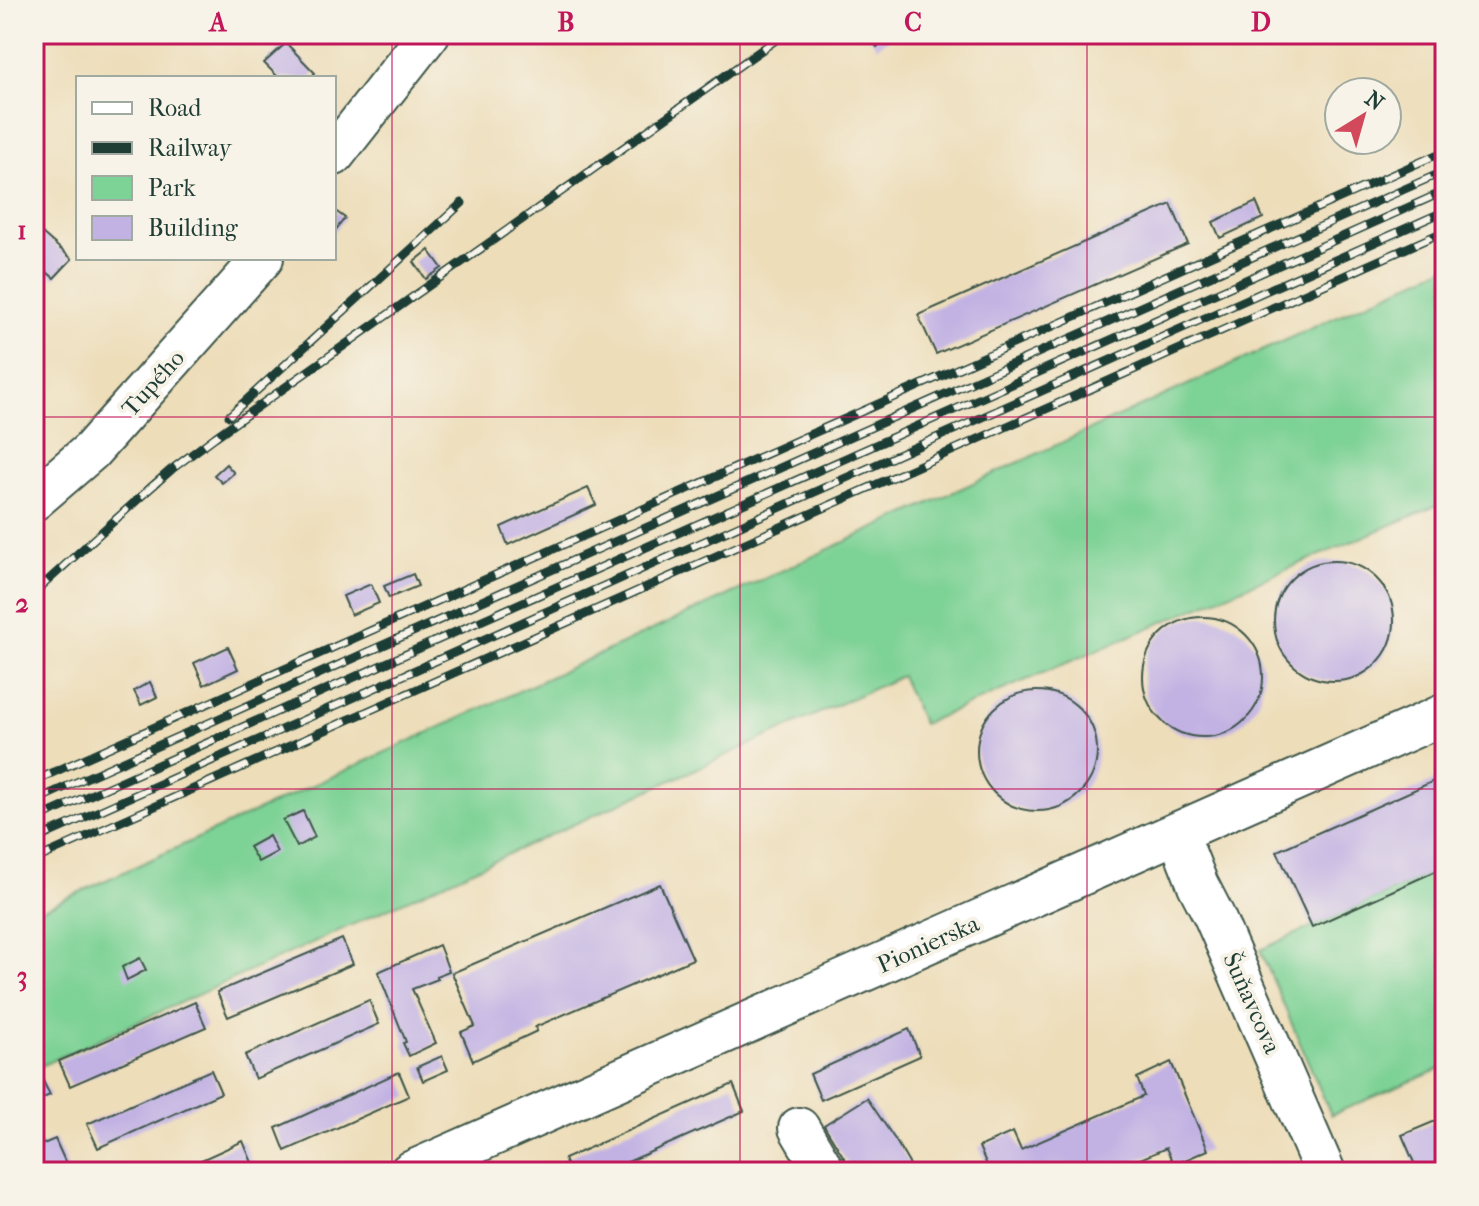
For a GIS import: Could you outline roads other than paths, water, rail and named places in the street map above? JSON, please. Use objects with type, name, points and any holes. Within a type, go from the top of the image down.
[{"type":"street","points":[[336,152],[429,34]]},
{"type":"street","name":"Tupého","points":[[34,500],[91,451],[261,260]]},
{"type":"street","name":"Pionierska","points":[[410,1172],[1445,714]]},
{"type":"street","name":"Šuňavcova","points":[[1178,834],[1325,1172]]},
{"type":"street","points":[[799,1128],[825,1172]]},
{"type":"railway","points":[[148,490],[215,437],[784,34]]},
{"type":"railway","points":[[34,781],[1445,151]]},
{"type":"railway","points":[[34,801],[1445,171]]},
{"type":"railway","points":[[34,820],[1445,191]]},
{"type":"railway","points":[[229,416],[462,203]]},
{"type":"railway","points":[[34,840],[1445,211]]},
{"type":"railway","points":[[34,860],[1445,231]]},
{"type":"railway","points":[[34,593],[156,483]]}]
